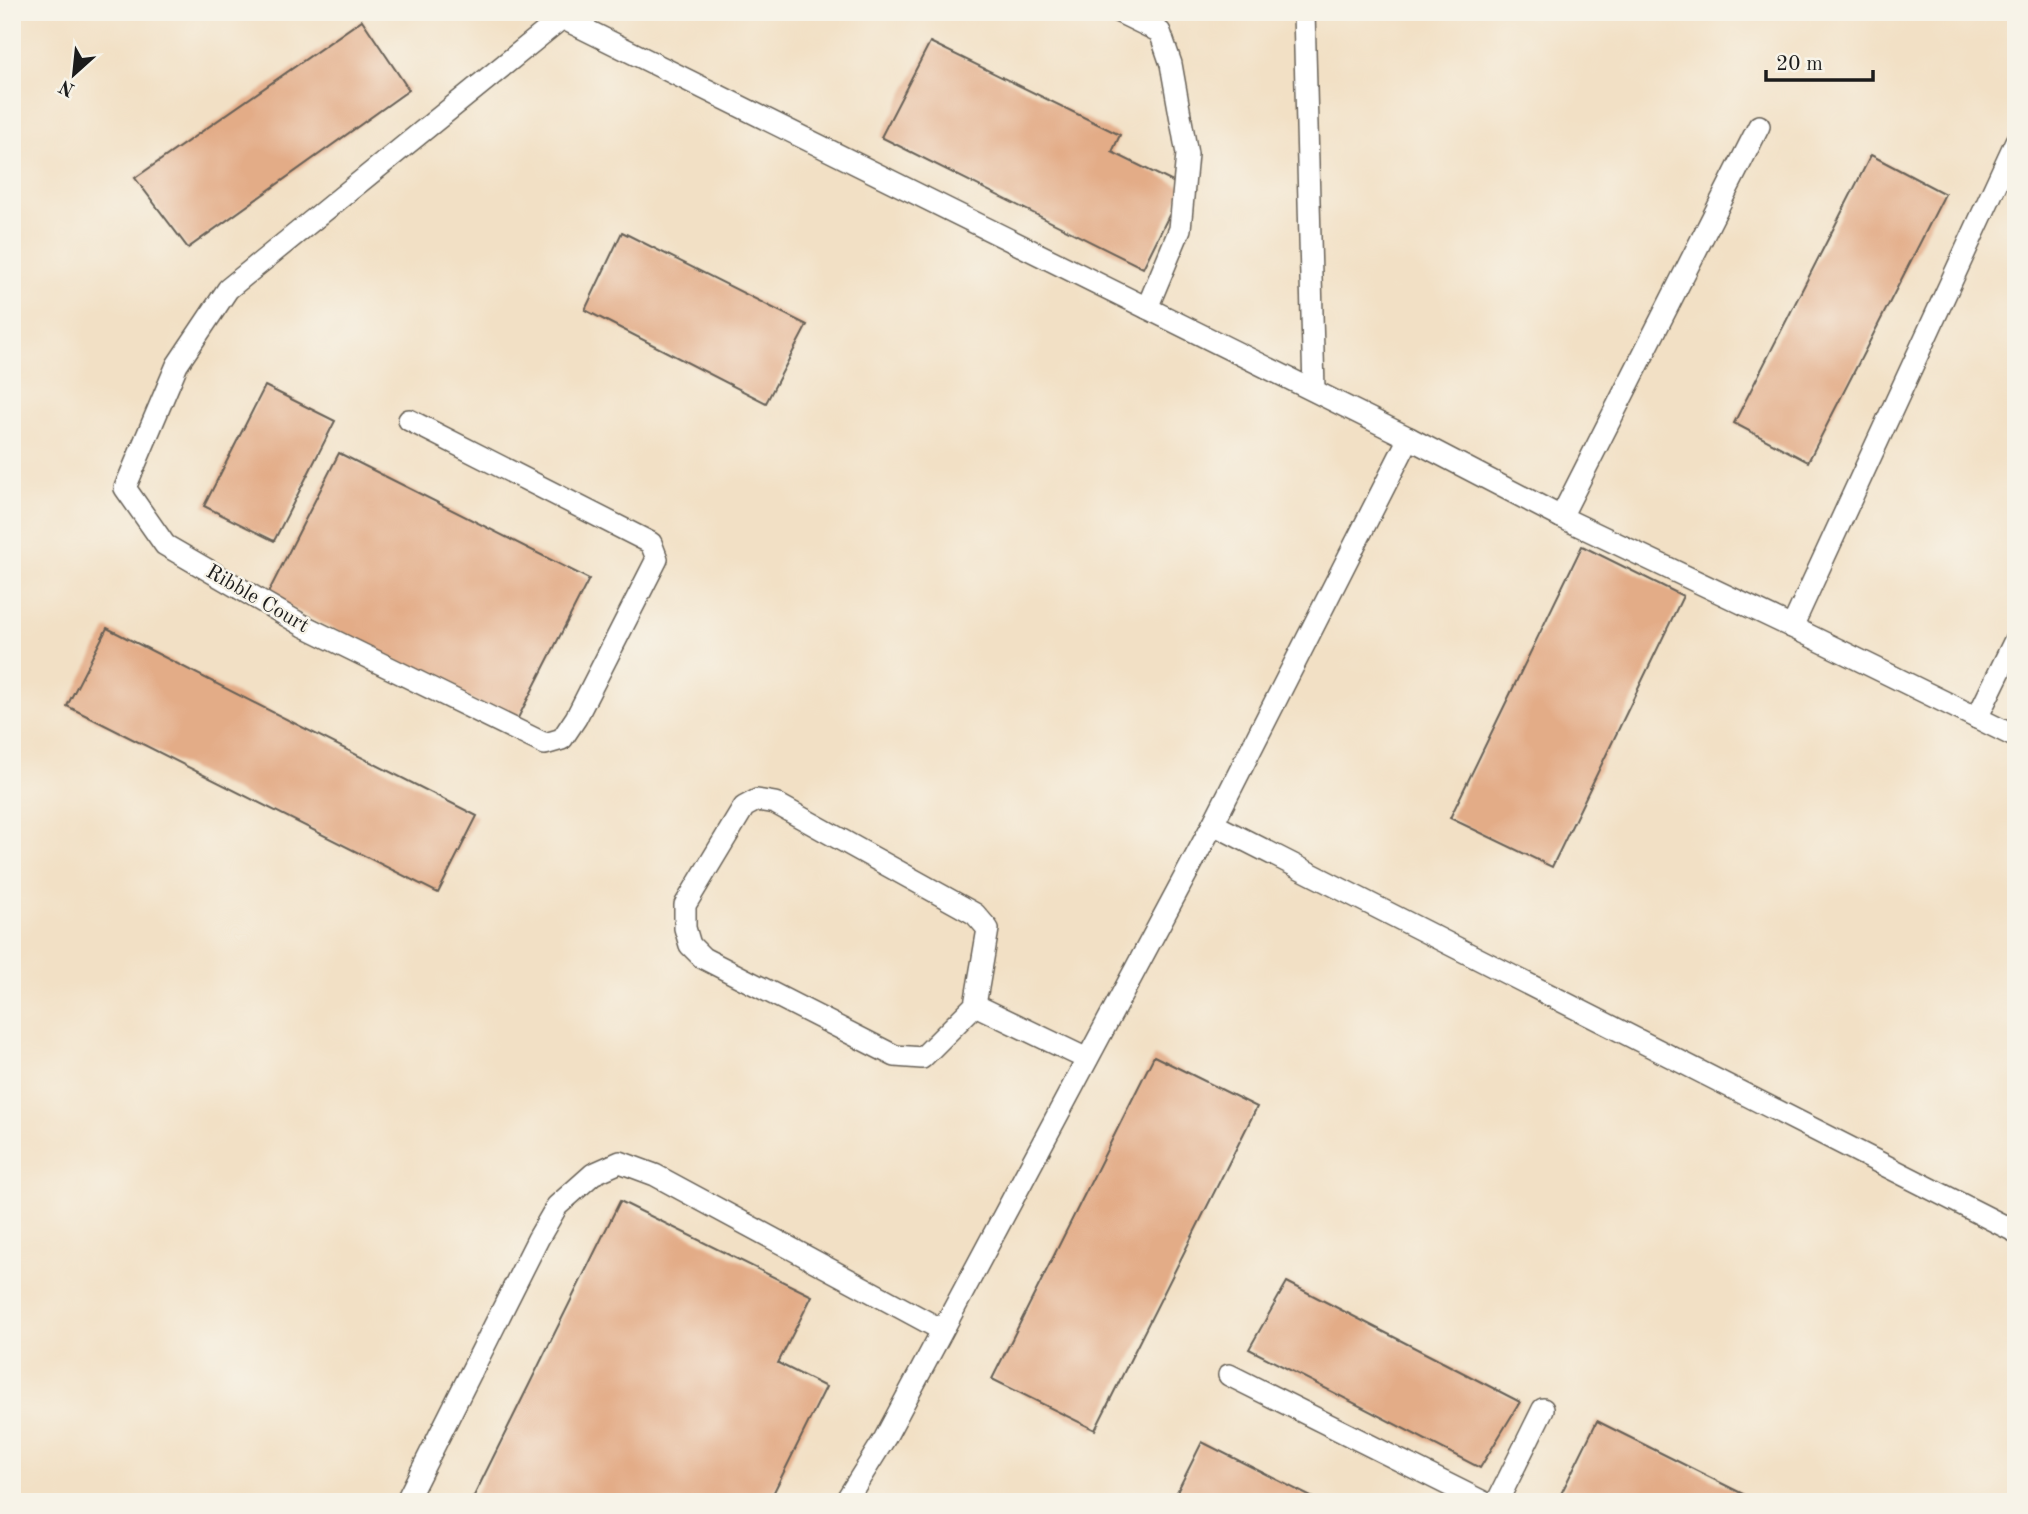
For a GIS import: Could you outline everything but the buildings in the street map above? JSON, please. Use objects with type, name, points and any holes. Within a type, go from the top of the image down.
[{"type":"lane","points":[[1119,12],[1160,32],[1171,64],[1187,154],[1180,229],[1147,308]]},
{"type":"lane","points":[[1304,12],[1314,390]]},
{"type":"lane","points":[[556,15],[1314,390],[1561,517],[2016,737]]},
{"type":"lane","name":"Ribble Court","points":[[410,420],[651,543],[657,559],[576,718],[562,739],[545,744],[303,626],[165,544],[125,488],[177,365],[228,289],[556,15]]},
{"type":"lane","points":[[1561,517],[1759,126]]},
{"type":"lane","points":[[1792,627],[2016,141]]},
{"type":"lane","points":[[845,1502],[885,1438],[1213,824],[1409,438]]},
{"type":"lane","points":[[1977,718],[2016,638]]},
{"type":"lane","points":[[757,800],[775,803],[975,914],[988,929],[975,1005],[922,1058],[895,1056],[703,958],[690,945],[685,928],[685,905],[744,807],[757,800]]},
{"type":"lane","points":[[1213,824],[2016,1233]]},
{"type":"lane","points":[[975,1005],[1087,1059]]},
{"type":"lane","points":[[406,1502],[557,1206],[593,1174],[620,1163],[655,1175],[942,1330]]},
{"type":"lane","points":[[1229,1375],[1483,1502]]},
{"type":"lane","points":[[1497,1502],[1543,1409]]}]
